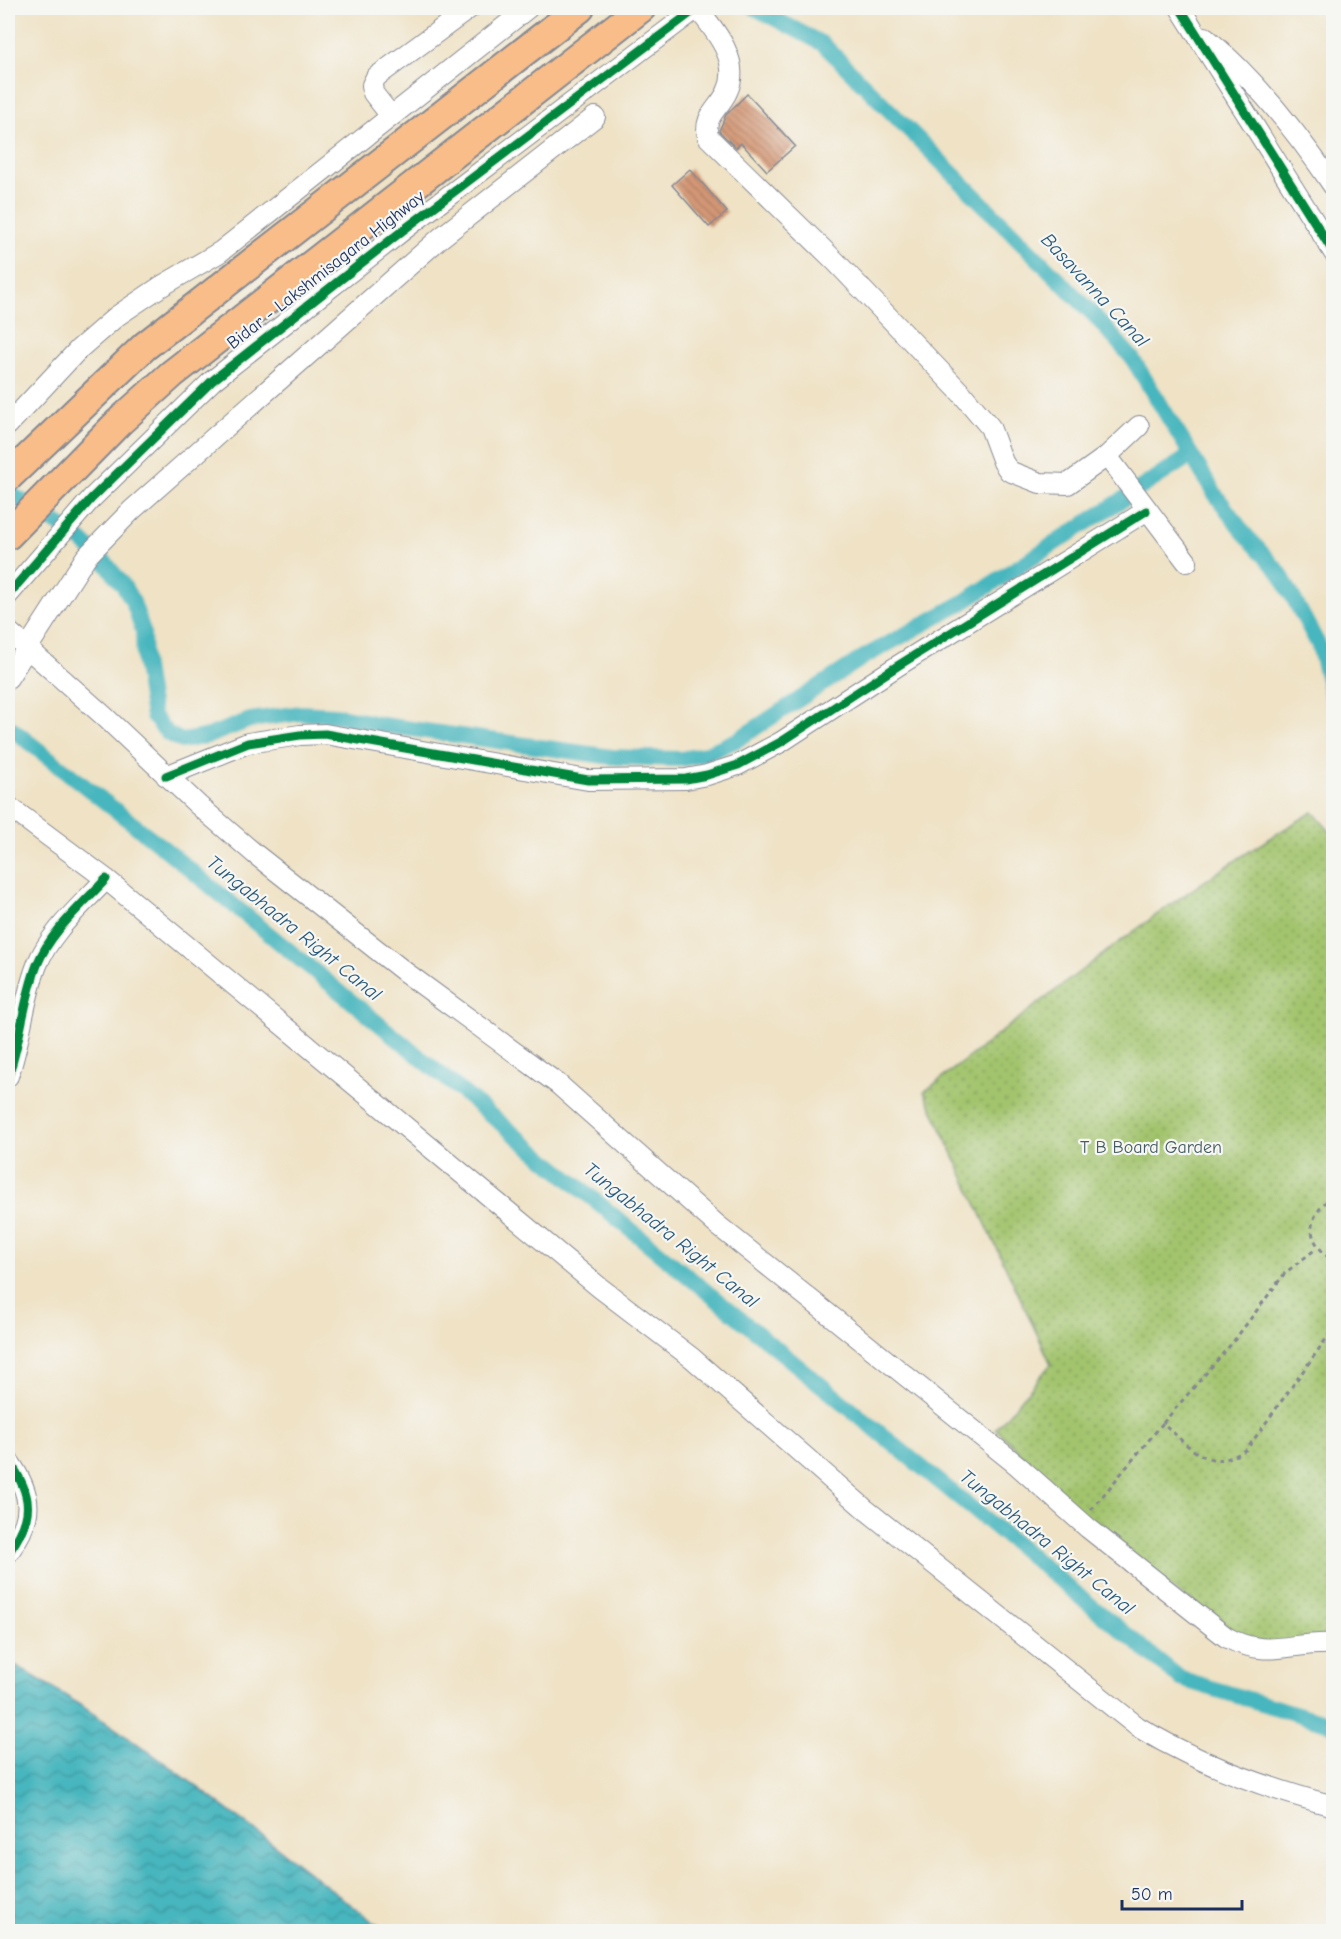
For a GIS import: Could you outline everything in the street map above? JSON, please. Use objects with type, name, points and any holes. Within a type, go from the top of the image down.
[{"type":"highway","points":[[17,467],[145,346],[248,263],[580,8]]},
{"type":"highway","name":"Bidar - Lakshmisagara Highway","points":[[10,532],[172,374],[272,293],[641,8]]},
{"type":"street","points":[[392,116],[374,93],[372,85],[376,77],[470,8]]},
{"type":"street","points":[[8,425],[79,349],[117,316],[160,287],[220,252],[528,8]]},
{"type":"street","points":[[697,8],[714,28],[730,63],[731,80],[727,93],[709,116],[706,128],[708,138],[836,262],[963,395],[990,427],[1003,462],[1009,471],[1040,483],[1068,484],[1107,456],[1139,426]]},
{"type":"street","name":"Bidar - Lakshmisagara Highway","points":[[8,595],[91,499],[204,388],[263,339],[697,8]]},
{"type":"street","points":[[1180,8],[1334,253]]},
{"type":"street","points":[[1191,26],[1250,79],[1275,106],[1334,187]]},
{"type":"street","points":[[11,673],[86,557],[100,543],[224,426],[439,239],[596,117]]},
{"type":"street","points":[[1286,177],[1312,158]]},
{"type":"street","points":[[1107,456],[1187,562]]},
{"type":"street","points":[[166,776],[248,743],[300,735],[325,734],[416,748],[588,780],[667,780],[707,775],[738,765],[781,742],[1142,505]]},
{"type":"street","points":[[8,631],[255,854],[405,972],[558,1084],[716,1224],[1008,1458],[1082,1522],[1226,1637],[1243,1646],[1261,1650],[1334,1644]]},
{"type":"street","points":[[8,806],[106,879],[599,1287],[692,1358],[865,1509],[1138,1727],[1168,1746],[1249,1780],[1334,1806]]},
{"type":"street","points":[[8,1076],[17,1050],[26,1003],[38,963],[52,939],[106,879]]},
{"type":"street","points":[[8,1460],[25,1492],[29,1509],[26,1524],[8,1553]]},
{"type":"path","points":[[1334,1195],[1321,1205],[1314,1218],[1312,1229],[1317,1248],[1334,1262]]},
{"type":"path","points":[[1082,1522],[1233,1342],[1285,1273],[1317,1248]]},
{"type":"path","points":[[1163,1423],[1198,1454],[1213,1461],[1233,1458],[1247,1449],[1334,1328]]},
{"type":"green space","name":"T B Board Garden","points":[[1313,812],[1333,835],[1333,1646],[1261,1650],[1117,1550],[996,1429],[1051,1364],[924,1092],[1163,910],[1262,843]]},
{"type":"water","points":[[8,1661],[58,1691],[154,1755],[385,1931],[8,1931]]},
{"type":"building","points":[[747,94],[795,146],[767,171],[741,143],[736,148],[719,131],[726,115]]},
{"type":"building","points":[[690,169],[727,212],[709,227],[672,185]]},
{"type":"waterway","name":"Basavanna Canal","points":[[755,8],[823,44],[1094,315],[1132,358],[1215,494],[1244,533],[1280,573],[1319,646],[1334,703]]},
{"type":"waterway","points":[[8,492],[75,535],[104,561],[123,585],[133,602],[143,631],[144,661],[153,716],[167,733],[182,741],[208,736],[250,720],[301,713],[336,715],[383,725],[612,757],[681,759],[705,754],[737,740],[864,657],[962,603],[1190,456]]},
{"type":"waterway","name":"Tungabhadra Right Canal","points":[[8,726],[160,845],[1181,1679],[1334,1725]]},
{"type":"cycle path","points":[[8,595],[91,499],[212,381],[402,231],[697,8]]},
{"type":"cycle path","points":[[1180,8],[1334,253]]},
{"type":"cycle path","points":[[166,776],[248,743],[300,735],[325,734],[588,780],[686,779],[707,775],[738,765],[781,742],[899,665],[1146,511]]},
{"type":"cycle path","points":[[8,1076],[37,965],[50,941],[67,919],[106,879]]},
{"type":"cycle path","points":[[8,1460],[23,1485],[28,1507],[23,1529],[8,1553]]}]
